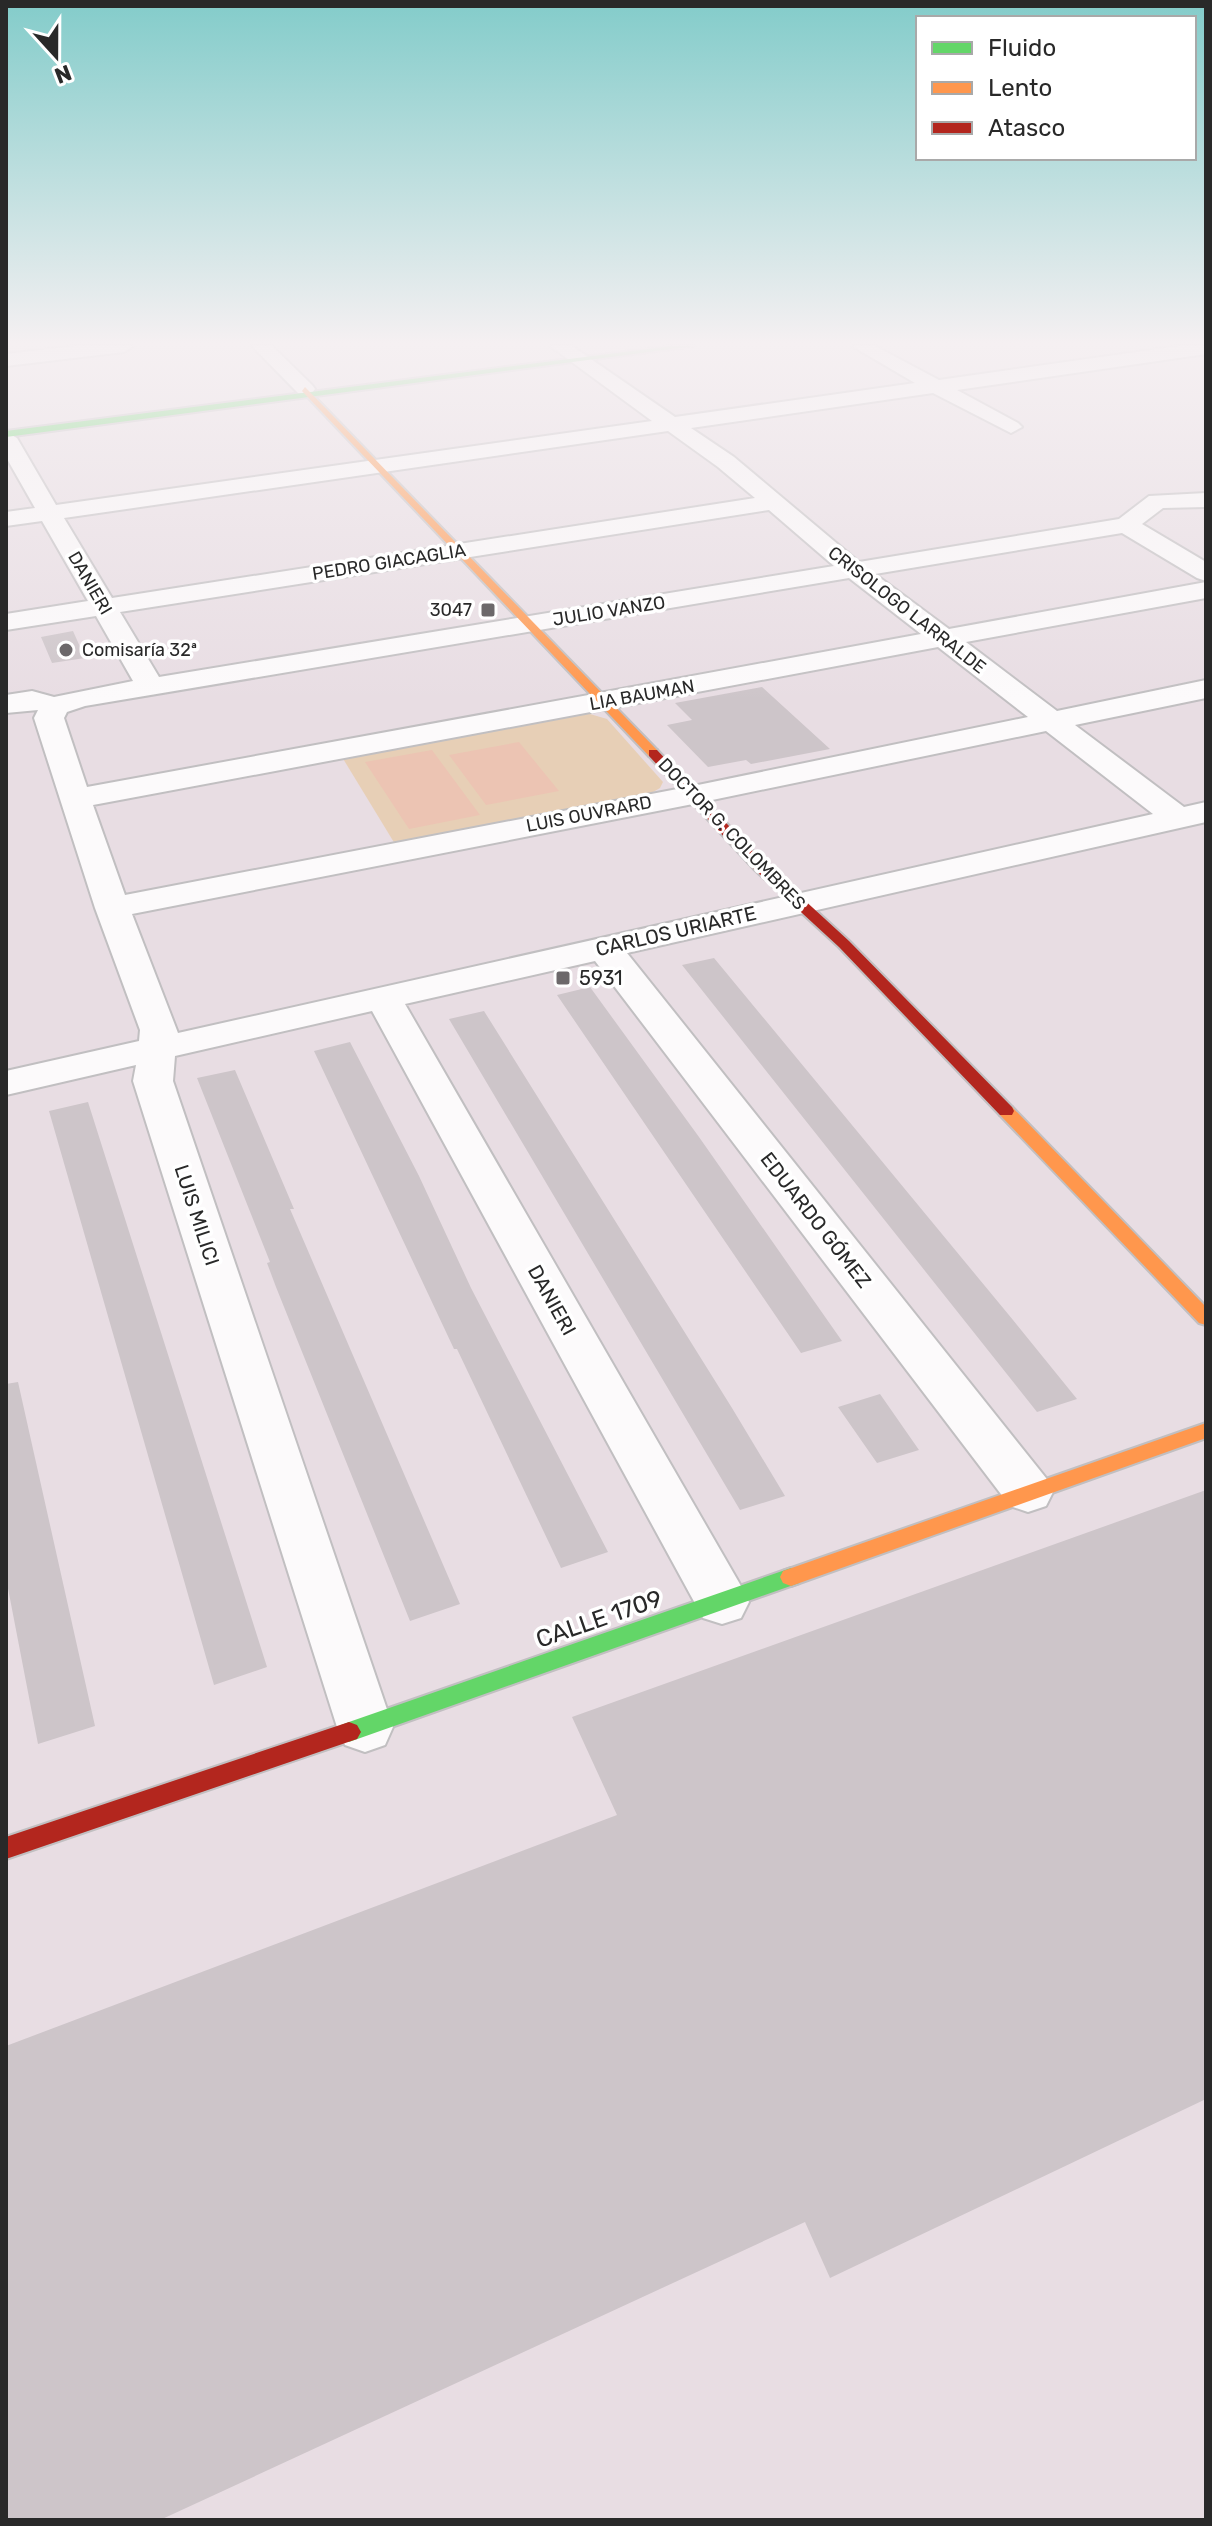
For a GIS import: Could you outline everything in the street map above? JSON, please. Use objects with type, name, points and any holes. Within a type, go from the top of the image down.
[{"type":"street","name":"DANIERI","points":[[22,464],[150,686]]},
{"type":"street","points":[[6,519],[394,464]]},
{"type":"street","name":"CRISOLOGO LARRALDE","points":[[728,464],[854,570],[1051,721],[1192,815]]},
{"type":"street","name":"DOCTOR G. COLOMBRES","points":[[379,466],[693,795],[797,902],[844,944],[1206,1318]]},
{"type":"street","name":"JULIO VANZO","points":[[6,704],[32,700],[55,706],[81,698],[150,686],[1126,525],[1157,501],[1206,500]]},
{"type":"street","name":"PEDRO GIACAGLIA","points":[[6,622],[771,503]]},
{"type":"street","points":[[1126,525],[1206,573]]},
{"type":"street","name":"LIA BAUMAN","points":[[78,798],[1206,590]]},
{"type":"street","name":"LUIS OUVRARD","points":[[112,908],[693,795],[1206,689]]},
{"type":"street","name":"LUIS MILICI","points":[[55,706],[49,718],[112,908],[159,1030],[153,1081],[365,1727]]},
{"type":"street","name":"CARLOS URIARTE","points":[[6,1083],[1192,815]]},
{"type":"street","name":"EDUARDO GÓMEZ","points":[[604,948],[1028,1492]]},
{"type":"street","name":"DANIERI","points":[[383,998],[722,1602]]},
{"type":"street","name":"CALLE 1709","points":[[6,1848],[365,1727],[1206,1430]]},
{"type":"shaded area","points":[[574,714],[607,719],[663,782],[660,788],[648,795],[395,844],[342,757]]},
{"type":"shaded area","points":[[519,742],[559,791],[486,805],[449,755]]},
{"type":"shaded area","points":[[432,750],[480,815],[409,829],[365,762]]},
{"type":"building","points":[[73,631],[85,658],[52,663],[41,637]]},
{"type":"building","points":[[762,687],[830,749],[751,764],[746,760],[708,767],[667,725],[692,720],[675,703]]},
{"type":"building","points":[[714,958],[1077,1399],[1037,1412],[682,965]]},
{"type":"building","points":[[590,987],[842,1341],[801,1353],[557,995]]},
{"type":"building","points":[[484,1011],[785,1496],[740,1510],[449,1019]]},
{"type":"building","points":[[350,1042],[419,1176],[471,1288],[608,1552],[561,1568],[314,1051]]},
{"type":"building","points":[[235,1070],[294,1209],[290,1209],[460,1604],[410,1621],[276,1287],[267,1263],[270,1262],[197,1078]]},
{"type":"building","points":[[88,1102],[267,1667],[214,1685],[49,1111]]},
{"type":"building","points":[[18,1382],[95,1726],[38,1744],[6,1578],[6,1384]]},
{"type":"building","points":[[880,1394],[919,1450],[877,1463],[838,1407]]},
{"type":"building","points":[[1206,1490],[1206,2099],[830,2278],[805,2222],[160,2520],[6,2520],[6,2046],[617,1815],[572,1717]]},
{"type":"traffic: fast","points":[[349,1732],[791,1577]]},
{"type":"traffic: slow","points":[[377,464],[653,753]]},
{"type":"traffic: slow","points":[[1006,1111],[1206,1318]]},
{"type":"traffic: slow","points":[[791,1577],[1206,1430]]},
{"type":"traffic: jam","points":[[653,753],[759,866],[844,944],[1006,1111]]},
{"type":"traffic: jam","points":[[6,1848],[349,1732]]},
{"type":"place","name":"3047","points":[[488,610]]},
{"type":"place","name":"Comisaría 32ª","points":[[66,650]]},
{"type":"place","name":"5931","points":[[563,978]]}]
